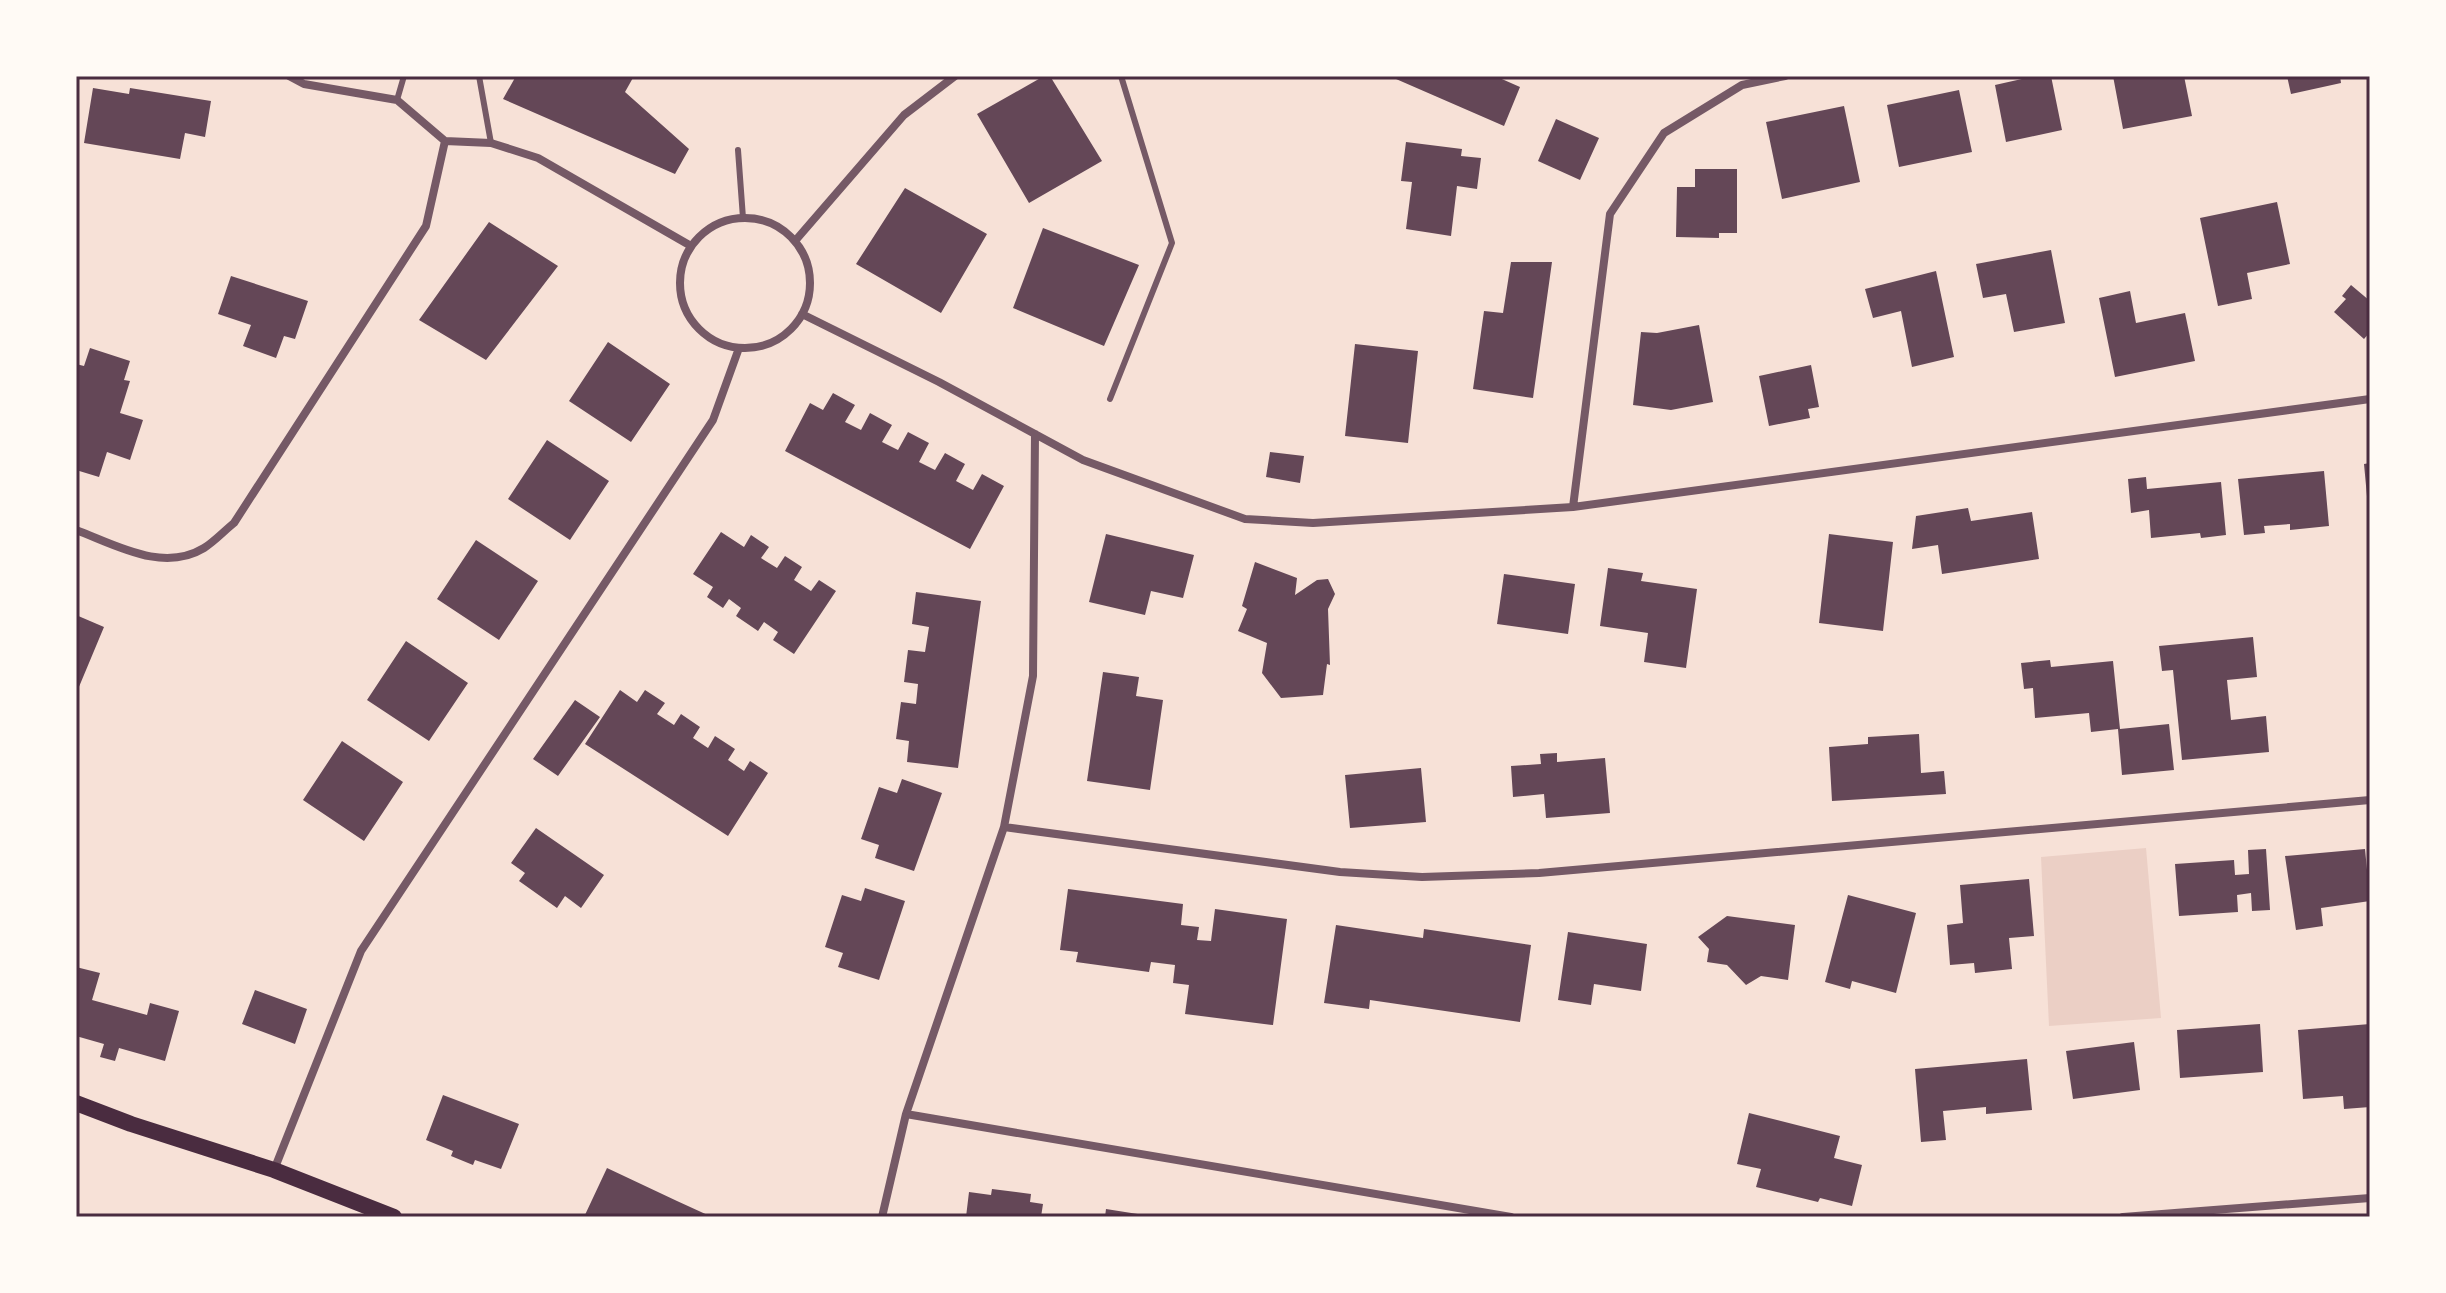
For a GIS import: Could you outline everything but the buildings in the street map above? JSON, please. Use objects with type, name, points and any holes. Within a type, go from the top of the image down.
[{"type":"main road","points":[[76,1103],[274,1170],[394,1217]]},
{"type":"street","points":[[289,76],[304,84],[397,100],[445,141],[491,143],[538,158],[691,246]]},
{"type":"street","points":[[795,241],[904,115],[955,76]]},
{"type":"street","points":[[1573,507],[1610,214],[1664,133],[1742,85],[1785,76]]},
{"type":"street","points":[[76,530],[146,557],[175,558],[203,549],[234,523],[426,226],[445,141]]},
{"type":"street","points":[[743,218],[762,220],[795,241],[805,258],[810,276],[809,295],[802,314],[791,329],[776,340],[758,347],[739,348],[717,343],[699,330],[686,311],[680,289],[682,267],[691,246],[705,231],[723,222],[743,218]]},
{"type":"street","points":[[802,314],[939,382],[1083,460],[1245,519],[1313,523],[1573,507],[2370,399]]},
{"type":"street","points":[[274,1170],[361,951],[713,420],[739,348]]},
{"type":"street","points":[[882,1217],[906,1114],[1004,827],[1033,676],[1035,434]]},
{"type":"street","points":[[1004,827],[1340,872],[1422,877],[1555,872],[2370,800]]},
{"type":"street","points":[[906,1114],[1511,1217]]},
{"type":"street","points":[[2123,1217],[2370,1198]]},
{"type":"lane","points":[[397,100],[404,76]]},
{"type":"lane","points":[[479,76],[491,143]]},
{"type":"lane","points":[[1110,399],[1172,243],[1121,76]]},
{"type":"lane","points":[[738,150],[743,218]]},
{"type":"shaded area","points":[[2146,848],[2161,1018],[2049,1026],[2041,857]]}]
